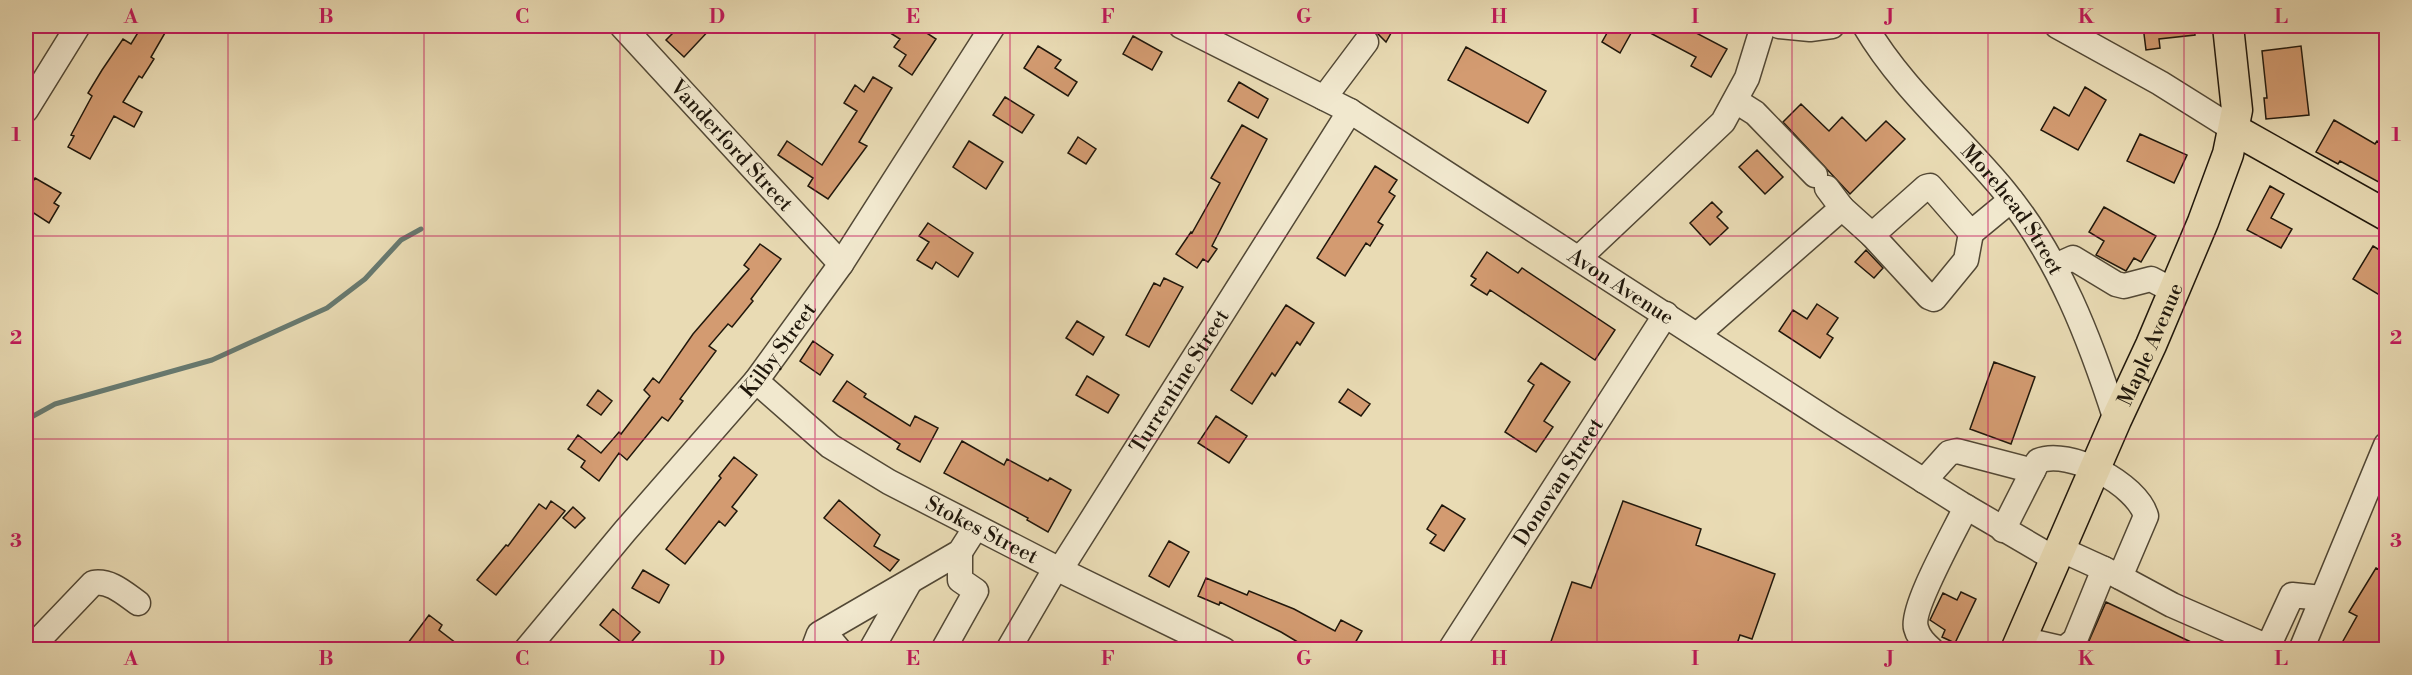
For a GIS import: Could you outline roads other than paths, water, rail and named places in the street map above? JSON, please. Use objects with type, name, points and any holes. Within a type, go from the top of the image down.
[{"type":"main road","name":"Maple Avenue","points":[[2019,644],[2203,222],[2235,130],[2237,90],[2228,26]]},
{"type":"main road","points":[[2235,130],[2386,215]]},
{"type":"street","points":[[26,110],[78,26]]},
{"type":"street","name":"Vanderford Street","points":[[625,26],[841,264]]},
{"type":"street","name":"Kilby Street","points":[[526,650],[625,531],[756,381],[841,264],[993,26]]},
{"type":"street","name":"Avon Avenue","points":[[1180,26],[1350,111],[2003,530],[2058,554],[2112,573],[2172,604],[2271,648]]},
{"type":"street","points":[[1579,258],[1723,122],[1736,100],[1756,55],[1763,26]]},
{"type":"street","points":[[1779,26],[1810,28],[1832,26]]},
{"type":"street","name":"Morehead Street","points":[[1865,26],[1896,73],[2011,200],[2055,266],[2067,290],[2116,420]]},
{"type":"street","points":[[2057,26],[2160,82],[2235,130]]},
{"type":"street","points":[[1324,98],[1366,42]]},
{"type":"street","points":[[1736,100],[1755,112],[1821,182],[1842,208],[1872,235],[1929,297],[1934,299],[1966,260],[1971,233],[2011,200]]},
{"type":"street","name":"Turrentine Street","points":[[1008,650],[1054,572],[1060,570],[1350,111]]},
{"type":"street","points":[[1872,235],[1926,187],[1930,186],[1971,233]]},
{"type":"street","points":[[1697,335],[1842,208]]},
{"type":"street","points":[[2055,266],[2073,258],[2116,284],[2124,286],[2151,279],[2174,291]]},
{"type":"street","name":"Donovan Street","points":[[1450,650],[1666,314]]},
{"type":"street","name":"Stokes Street","points":[[756,381],[795,418],[849,459],[1060,570],[1224,650]]},
{"type":"street","points":[[2301,650],[2386,446]]},
{"type":"street","points":[[1924,481],[1949,453],[1957,451],[2033,471]]},
{"type":"street","points":[[2003,530],[2038,461],[2048,457],[2096,468],[2130,493],[2146,516],[2074,640],[2064,649],[2019,644]]},
{"type":"street","points":[[1932,650],[1925,644],[1915,626],[1918,604],[1966,507]]},
{"type":"street","points":[[825,644],[910,581],[960,552],[976,526]]},
{"type":"street","points":[[943,650],[976,591],[960,579],[960,552]]},
{"type":"street","points":[[870,650],[910,581]]},
{"type":"street","points":[[29,650],[93,583],[108,584],[138,603]]},
{"type":"street","points":[[2271,648],[2292,595],[2322,598]]},
{"type":"waterway","points":[[26,420],[55,404],[212,360],[327,308],[365,279],[401,240],[421,229]]}]
